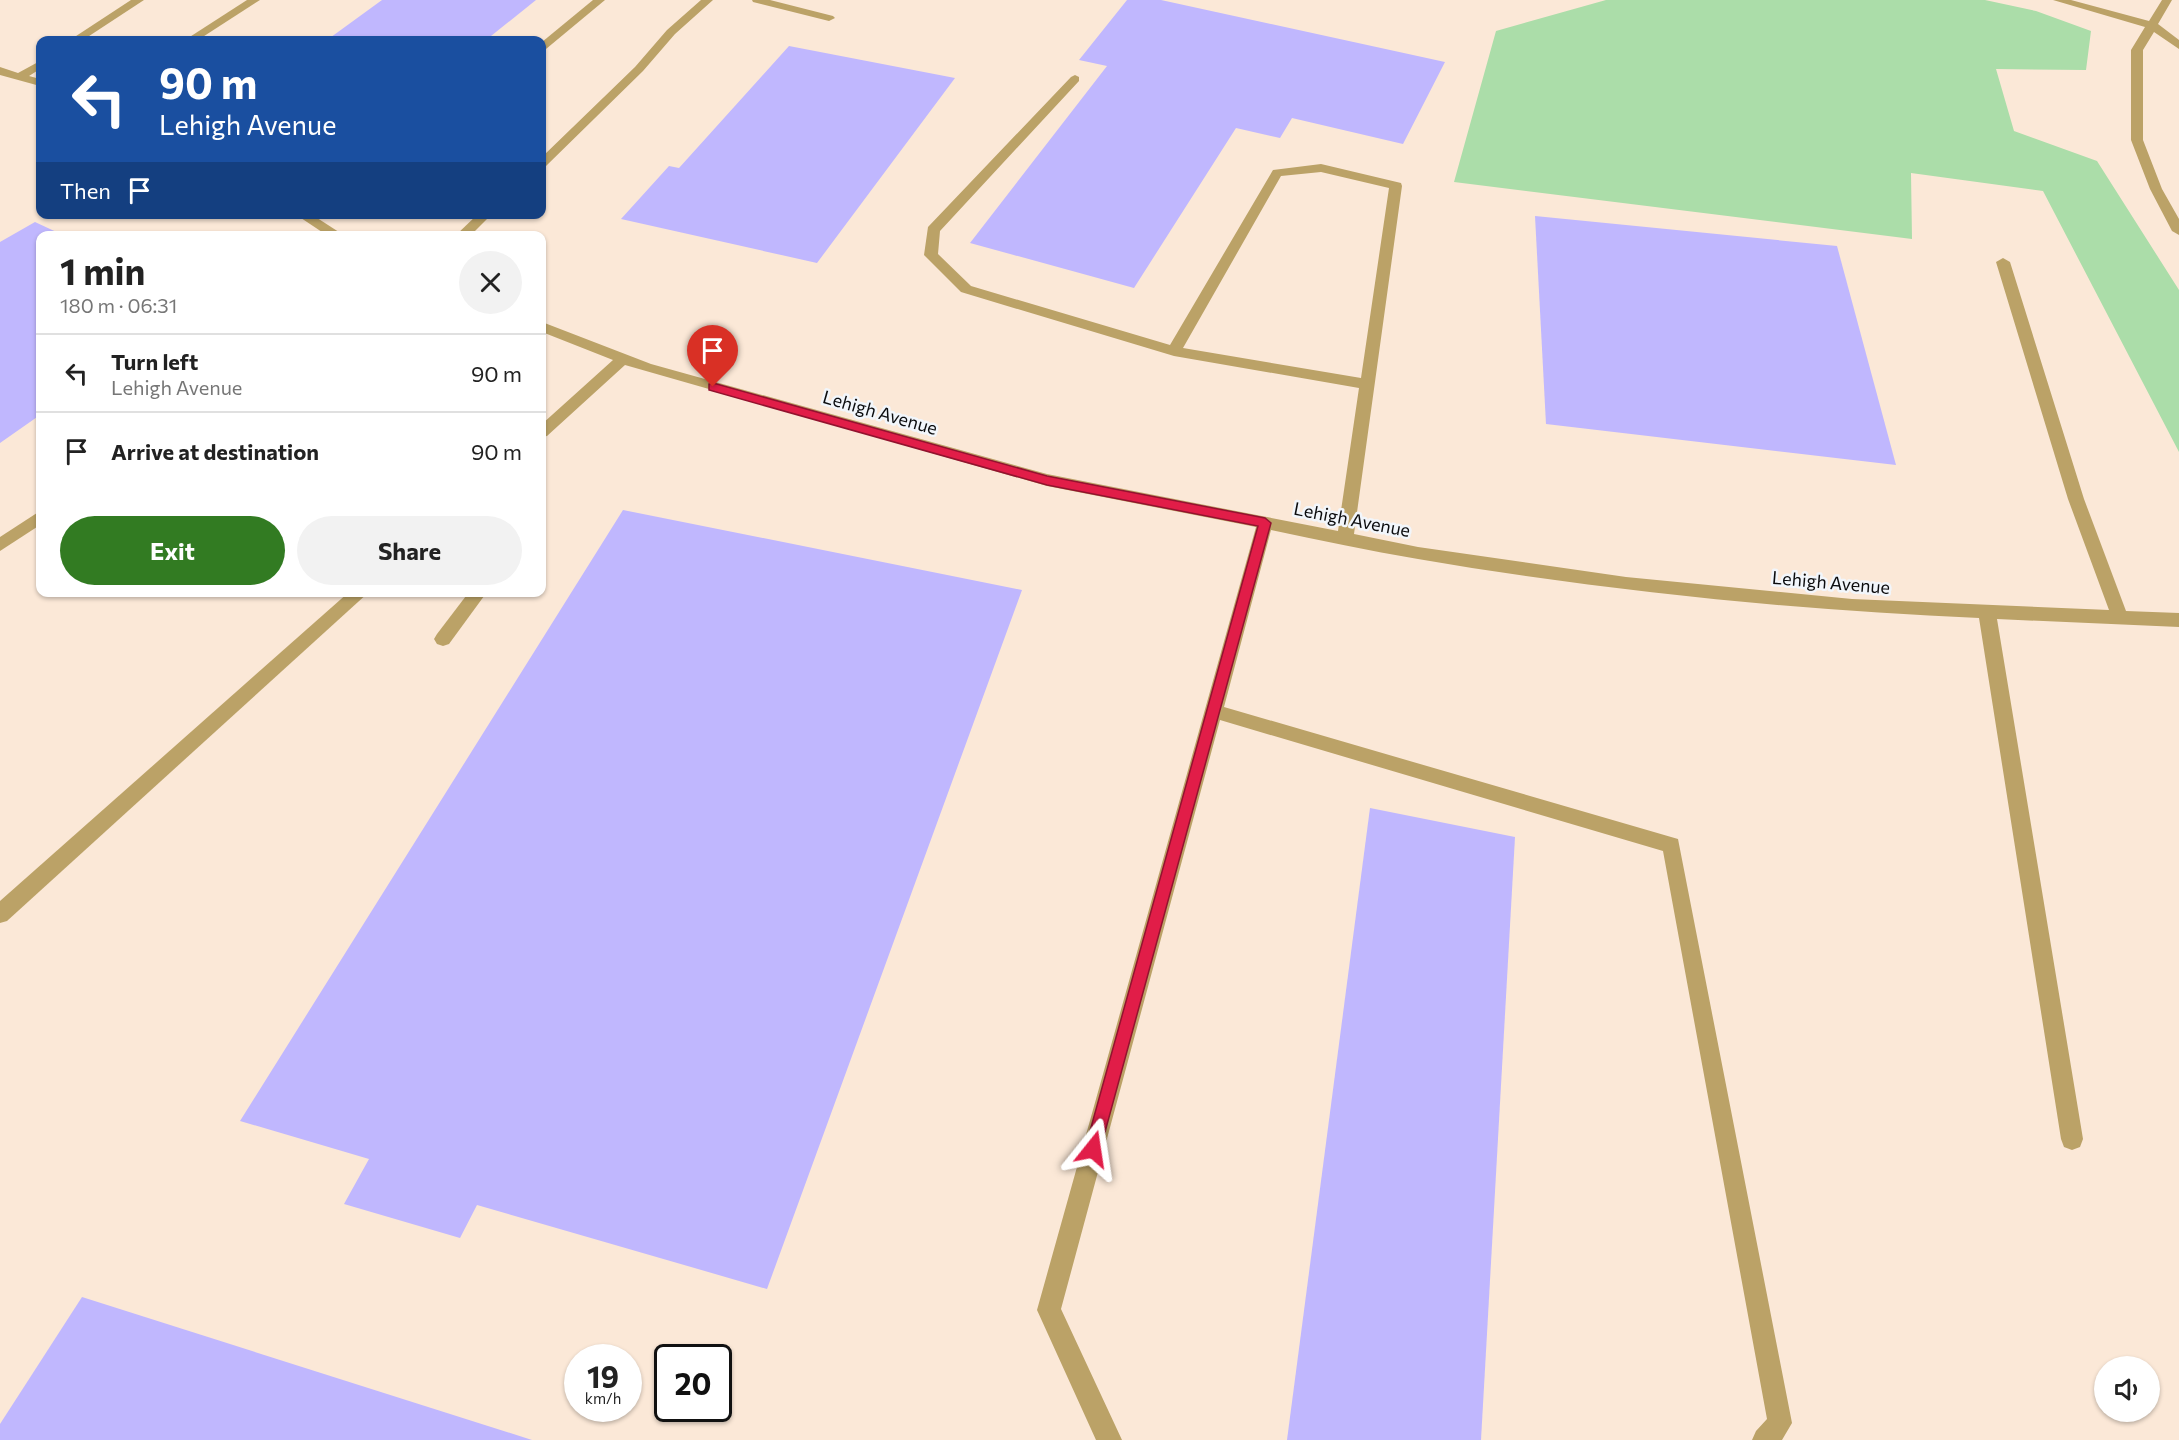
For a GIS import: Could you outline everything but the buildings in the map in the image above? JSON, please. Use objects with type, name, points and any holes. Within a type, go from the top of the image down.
[{"type":"street","points":[[82,36],[139,0]]},
{"type":"street","points":[[197,36],[255,0]]},
{"type":"street","points":[[546,44],[600,0]]},
{"type":"street","points":[[546,159],[639,69],[671,32],[708,0]]},
{"type":"street","points":[[758,0],[829,18]]},
{"type":"street","points":[[2058,0],[2152,25],[2179,46]]},
{"type":"street","points":[[2167,0],[2137,50],[2137,140],[2156,189],[2179,231]]},
{"type":"street","points":[[20,77],[36,67]]},
{"type":"street","points":[[0,71],[36,82]]},
{"type":"street","points":[[1075,79],[933,230],[931,255],[966,289],[1174,351],[1367,384]]},
{"type":"street","points":[[1174,351],[1277,173],[1321,168],[1396,186],[1345,538]]},
{"type":"street","points":[[310,219],[331,231]]},
{"type":"street","points":[[321,225],[328,219]]},
{"type":"street","points":[[467,231],[480,219]]},
{"type":"street","points":[[2003,262],[2076,499],[2120,618]]},
{"type":"street","name":"Lehigh Avenue","points":[[546,329],[646,369],[1047,480],[1418,553],[1626,583],[1852,606],[2179,620]]},
{"type":"street","points":[[546,428],[623,359]]},
{"type":"street","points":[[0,545],[36,520]]},
{"type":"street","points":[[1109,1440],[1049,1310],[1265,523]]},
{"type":"street","points":[[0,914],[355,597]]},
{"type":"street","points":[[443,639],[474,597]]},
{"type":"street","points":[[1987,612],[2072,1139]]},
{"type":"street","points":[[1213,711],[1671,845],[1780,1423],[1765,1440]]},
{"type":"shaded area","points":[[0,0],[2179,0],[2179,1440],[0,1440]]},
{"type":"green space","points":[[1606,0],[1985,0],[2036,11],[2091,31],[2086,70],[1996,69],[2014,131],[2097,161],[2179,290],[2179,452],[2043,191],[1911,173],[1912,239],[1454,182],[1496,31]]},
{"type":"route","points":[[713,387],[1047,480],[1265,523],[1093,1149]]}]
